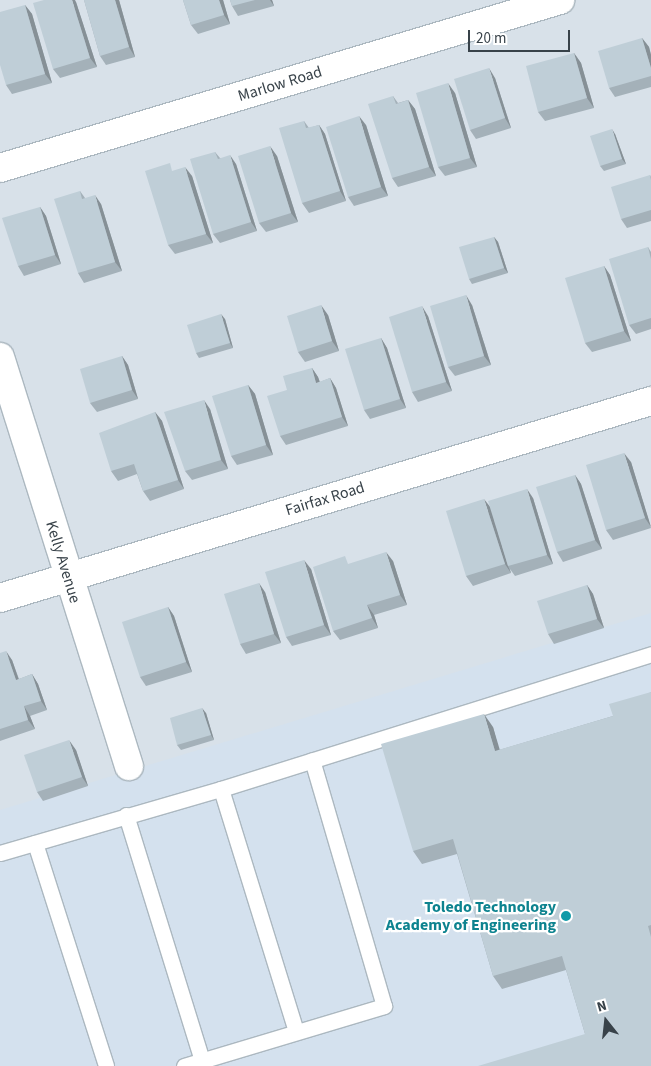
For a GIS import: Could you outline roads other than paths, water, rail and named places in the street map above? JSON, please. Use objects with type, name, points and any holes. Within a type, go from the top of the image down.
[{"type":"street","name":"Marlow Road","points":[[0,168],[560,0]]},
{"type":"street","name":"Kelly Avenue","points":[[0,357],[129,766]]},
{"type":"street","name":"Fairfax Road","points":[[0,598],[651,401]]},
{"type":"lane","points":[[0,853],[221,789],[651,654]]},
{"type":"lane","points":[[184,1066],[384,1006],[312,760]]},
{"type":"lane","points":[[221,789],[296,1031]]},
{"type":"lane","points":[[126,815],[202,1060]]},
{"type":"lane","points":[[35,843],[106,1066]]},
{"type":"place","name":"Toledo Technology Academy of Engineering","points":[[566,916]]}]
